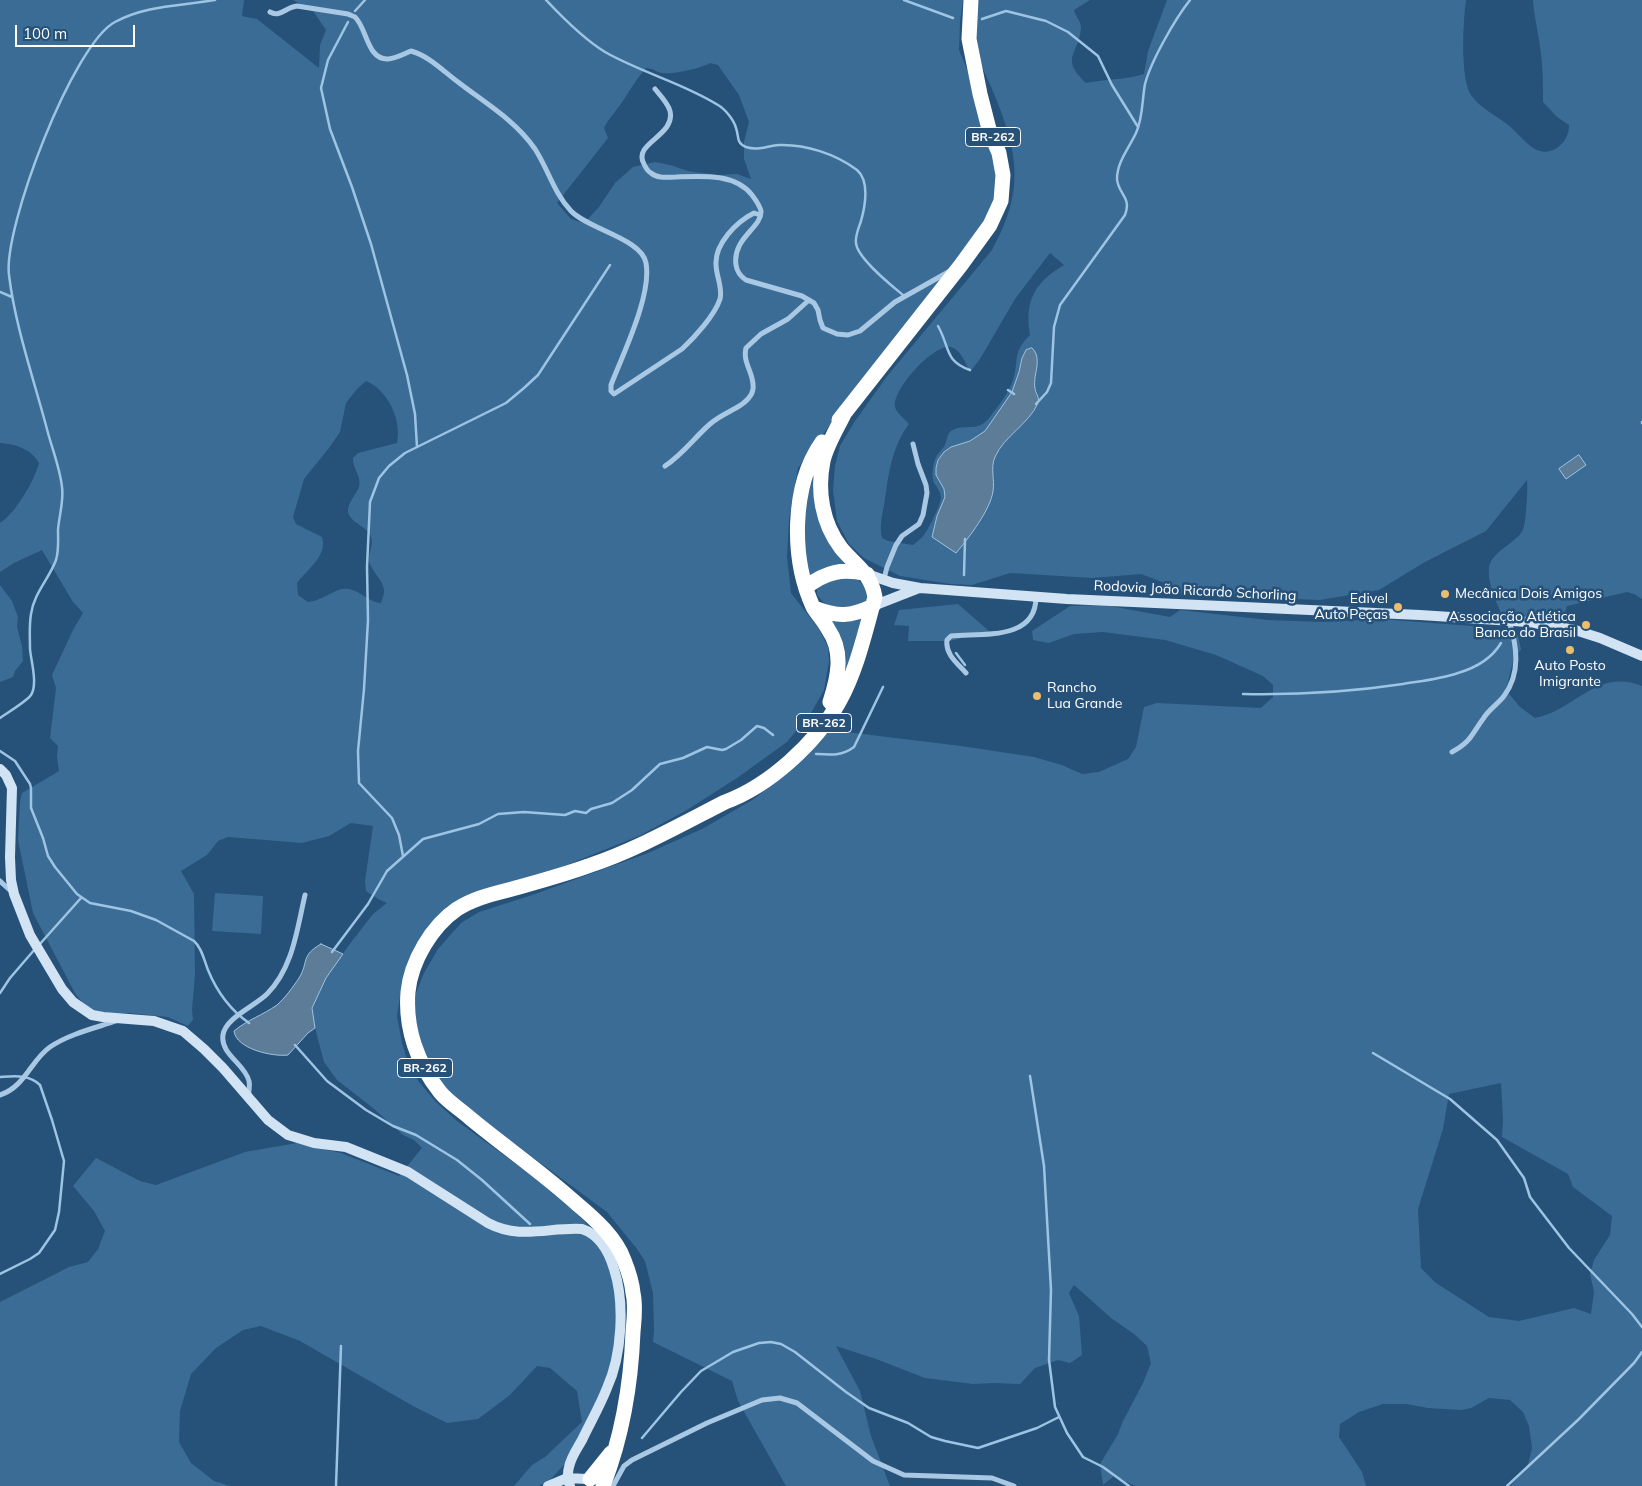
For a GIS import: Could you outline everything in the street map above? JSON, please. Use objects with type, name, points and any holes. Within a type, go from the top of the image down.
[{"type":"highway","name":"BR-262","points":[[725,802],[790,753],[822,717],[830,702],[837,681],[839,660],[834,638],[814,608],[800,566],[797,536],[806,472],[820,445],[961,265],[990,224],[1001,201],[1003,175],[999,154],[987,120],[969,39],[971,0]]},
{"type":"highway","name":"BR-262","points":[[592,1482],[616,1446],[624,1416],[633,1354],[633,1292],[623,1258],[611,1239],[592,1216],[558,1186],[485,1131],[441,1093],[416,1052],[407,1010],[410,980],[417,959],[431,936],[455,911],[474,900],[559,875],[627,852],[740,796],[759,786],[781,768],[829,718],[840,701],[853,671],[875,597],[874,586],[867,574],[841,548],[829,528],[822,505],[821,490],[824,460],[845,412]]},
{"type":"highway","points":[[806,587],[826,574],[840,571],[856,571],[867,574]]},
{"type":"highway","points":[[814,608],[835,615],[846,616],[873,606]]},
{"type":"highway","points":[[609,1486],[616,1446]]},
{"type":"street","points":[[270,12],[275,15],[290,7],[297,6],[348,14],[355,18],[375,54],[381,58],[388,59],[411,52],[426,58],[497,110],[522,132],[536,151],[564,203],[577,217],[596,228],[635,245],[646,261],[645,290],[611,385],[611,391],[614,394],[692,340],[717,306],[720,297],[716,255],[721,244],[729,233],[749,216],[754,214],[760,215]]},
{"type":"street","points":[[655,89],[665,101],[670,112],[667,126],[661,134],[644,148],[641,154],[647,170],[652,175],[660,177],[698,176],[729,180],[742,185],[757,202],[761,212],[759,220],[736,250],[736,261],[740,276],[753,283],[802,296],[814,303],[823,328],[837,334],[848,335],[860,331],[895,302],[961,265]]},
{"type":"street","points":[[665,466],[686,450],[711,423],[747,401],[754,388],[745,359],[746,348],[760,334],[788,319],[809,300]]},
{"type":"street","points":[[884,580],[896,545],[902,536],[919,524],[924,515],[927,493],[926,485],[913,444]]},
{"type":"street","name":"Rodovia João Ricardo Schorling","points":[[867,574],[920,588],[1509,621],[1575,630],[1600,638],[1642,656]]},
{"type":"street","name":"Rodovia João Ricardo Schorling","points":[[873,606],[920,588]]},
{"type":"street","points":[[966,673],[949,654],[946,648],[947,640],[951,636],[1006,632],[1019,627],[1034,614],[1036,596]]},
{"type":"street","points":[[1452,752],[1469,740],[1482,719],[1509,688],[1514,675],[1516,652],[1509,621]]},
{"type":"street","points":[[0,769],[6,775],[12,788],[10,857],[14,894],[30,935],[62,989],[73,1002],[92,1014],[103,1018],[154,1021],[183,1031],[217,1061],[268,1120],[288,1135],[314,1143],[346,1147],[408,1172],[502,1230],[530,1233],[582,1229],[590,1232],[602,1243],[610,1257],[620,1291],[621,1314],[617,1358],[608,1387],[568,1468],[569,1482]]},
{"type":"street","points":[[0,881],[14,894]]},
{"type":"street","points":[[248,1098],[249,1081],[223,1043],[223,1034],[235,1018],[267,994],[282,974],[290,960],[305,895]]},
{"type":"street","points":[[0,1095],[22,1080],[40,1056],[51,1046],[66,1038],[121,1019]]},
{"type":"street","points":[[613,1486],[624,1466],[632,1460],[721,1417],[762,1400],[780,1398],[797,1404],[872,1461],[904,1475],[992,1478],[1014,1486]]},
{"type":"street","points":[[573,1456],[577,1468],[592,1482]]},
{"type":"street","points":[[548,1486],[569,1482],[592,1482]]},
{"type":"shaded area","points":[[0,0],[244,0],[242,16],[257,19],[319,68],[320,45],[326,30],[313,11],[293,0],[963,0],[959,50],[972,81],[1000,180],[988,224],[841,410],[798,468],[789,519],[787,557],[791,593],[819,629],[828,647],[829,661],[824,690],[811,713],[787,742],[737,778],[687,810],[639,836],[452,911],[401,989],[397,1016],[402,1043],[408,1063],[419,1082],[436,1102],[457,1121],[552,1190],[585,1222],[603,1243],[610,1259],[621,1336],[620,1361],[573,1453],[550,1480],[539,1486],[514,1486],[532,1465],[545,1457],[582,1422],[577,1391],[550,1368],[537,1366],[510,1395],[478,1419],[447,1423],[413,1406],[300,1341],[261,1326],[243,1330],[216,1348],[191,1374],[180,1411],[179,1442],[191,1463],[214,1481],[230,1486],[0,1486],[0,1302],[69,1267],[88,1262],[98,1249],[105,1231],[94,1211],[73,1186],[96,1158],[140,1181],[156,1185],[245,1152],[297,1143],[341,1153],[399,1176],[422,1148],[414,1140],[403,1135],[373,1108],[337,1080],[324,1062],[315,1028],[312,1008],[326,978],[373,914],[387,903],[366,891],[365,881],[373,826],[351,823],[329,836],[302,843],[228,837],[218,841],[207,855],[181,871],[194,894],[195,975],[193,1020],[188,1026],[168,1017],[130,1013],[104,1015],[88,1008],[76,995],[33,913],[18,840],[22,793],[59,771],[58,746],[50,738],[56,688],[52,675],[83,613],[73,602],[42,550],[0,572],[0,523],[12,512],[24,495],[39,463],[32,454],[22,448],[0,443]],"holes":[[[710,63],[718,65],[739,95],[749,122],[744,142],[744,159],[751,179],[737,174],[717,175],[688,171],[655,162],[633,167],[615,183],[599,207],[584,223],[571,219],[557,203],[608,138],[604,128],[646,68],[662,73],[673,73],[694,69]],[[366,381],[381,391],[392,407],[397,425],[397,443],[358,453],[353,458],[360,483],[349,505],[348,512],[352,519],[367,530],[371,537],[372,543],[369,560],[382,583],[383,596],[381,603],[368,599],[353,590],[345,589],[337,590],[308,602],[298,595],[297,583],[320,556],[323,544],[322,537],[296,524],[293,517],[304,479],[340,432],[346,403]]]},
{"type":"shaded area","points":[[979,0],[1090,0],[1074,10],[1081,28],[1072,61],[1078,74],[1086,83],[1144,74],[1148,51],[1167,0],[1466,0],[1463,35],[1464,63],[1465,76],[1471,95],[1479,104],[1507,124],[1530,145],[1542,151],[1549,151],[1560,146],[1564,141],[1569,125],[1557,117],[1543,102],[1542,61],[1533,0],[1642,0],[1642,599],[1627,592],[1567,606],[1562,622],[1551,619],[1502,616],[1491,586],[1489,567],[1494,556],[1523,530],[1527,480],[1486,531],[1425,562],[1379,590],[1320,600],[1242,597],[1203,593],[1182,595],[1162,582],[1141,574],[1093,578],[1010,573],[972,585],[950,584],[900,576],[864,558],[849,544],[837,521],[833,490],[835,466],[840,446],[855,421],[888,375],[992,250],[1003,228],[1014,189],[1012,151],[1008,132],[976,51],[974,35]],"holes":[[[1050,253],[1064,265],[1046,278],[1030,302],[1030,335],[1020,347],[1012,383],[1002,401],[989,418],[979,426],[960,427],[951,431],[945,445],[936,457],[933,466],[933,477],[941,497],[924,535],[913,545],[888,541],[882,538],[882,518],[890,469],[895,451],[909,424],[895,408],[896,398],[907,379],[925,359],[935,352],[951,347],[958,351],[970,372],[980,359],[1015,299]]]},
{"type":"shaded area","points":[[1032,348],[1037,358],[1035,390],[1038,403],[1029,417],[1004,443],[995,457],[993,491],[988,506],[984,515],[956,553],[932,537],[937,516],[945,497],[944,489],[936,475],[938,460],[951,447],[970,441],[985,431],[1012,392],[1022,358],[1026,350]]},
{"type":"shaded area","points":[[1579,455],[1586,465],[1566,479],[1559,469]]},
{"type":"shaded area","points":[[818,462],[818,508],[855,568],[830,568],[807,577],[804,508]]},
{"type":"shaded area","points":[[828,578],[857,579],[867,588],[868,598],[862,606],[830,610],[817,595],[817,588]]},
{"type":"shaded area","points":[[0,585],[12,601],[18,617],[17,627],[22,646],[23,661],[13,677],[0,682]]},
{"type":"shaded area","points":[[958,604],[989,631],[950,641],[908,641],[909,626],[894,625],[899,610]]},
{"type":"shaded area","points":[[1105,605],[1170,617],[1180,610],[1268,620],[1322,622],[1380,619],[1472,626],[1516,633],[1521,649],[1513,661],[1506,690],[1520,707],[1535,718],[1549,714],[1587,692],[1612,682],[1626,682],[1642,686],[1642,1486],[1511,1486],[1528,1465],[1532,1448],[1529,1426],[1523,1412],[1510,1400],[1489,1398],[1471,1408],[1461,1410],[1428,1408],[1406,1404],[1383,1404],[1359,1412],[1340,1424],[1339,1437],[1362,1472],[1366,1486],[1135,1486],[1114,1476],[1103,1485],[1100,1464],[1118,1434],[1151,1363],[1147,1346],[1111,1318],[1074,1285],[1069,1293],[1079,1316],[1082,1355],[1070,1363],[1058,1360],[1035,1368],[1020,1384],[973,1384],[925,1378],[836,1346],[860,1391],[871,1436],[890,1486],[786,1486],[738,1401],[732,1381],[653,1342],[653,1293],[645,1261],[607,1212],[505,1137],[447,1091],[423,1057],[413,1016],[416,993],[424,973],[438,949],[461,923],[479,912],[648,853],[702,829],[754,799],[807,756],[830,730],[1034,757],[1062,765],[1082,774],[1099,772],[1128,759],[1136,747],[1144,707],[1157,703],[1261,708],[1273,697],[1273,685],[1263,676],[1216,655],[1165,640],[1103,632],[1074,634],[1049,643],[1033,640],[1032,631],[1070,606]],"holes":[[[1501,1083],[1502,1137],[1568,1174],[1573,1187],[1612,1216],[1610,1235],[1594,1260],[1590,1274],[1594,1292],[1591,1314],[1574,1308],[1519,1321],[1489,1317],[1436,1283],[1421,1268],[1418,1209],[1443,1129],[1449,1094]]]},
{"type":"shaded area","points":[[865,617],[834,701],[830,619]]},
{"type":"shaded area","points":[[215,893],[263,896],[261,934],[212,931]]},
{"type":"shaded area","points":[[321,944],[343,954],[326,978],[312,1008],[315,1028],[288,1055],[265,1053],[241,1043],[234,1031],[272,1009],[280,1002],[299,978],[307,956],[314,948]]},
{"type":"waterway","points":[[0,718],[31,695],[33,690],[34,679],[30,649],[31,614],[35,599],[56,560],[62,498],[58,467],[26,354],[12,294],[9,275],[10,252],[17,219],[44,139],[61,99],[80,64],[98,37],[115,22],[139,12],[215,0]]},
{"type":"waterway","points":[[355,11],[365,0]]},
{"type":"waterway","points":[[546,0],[566,21],[605,52],[691,90],[721,107],[733,122],[739,141],[746,147],[755,149],[789,145],[810,148],[840,159],[857,170],[864,181],[865,187],[863,215],[856,237],[858,249],[875,271],[903,295]]},
{"type":"waterway","points":[[904,0],[953,18]]},
{"type":"waterway","points":[[1036,404],[1047,392],[1051,383],[1054,327],[1060,305],[1125,215],[1127,204],[1117,179],[1119,167],[1138,127],[1145,84],[1152,64],[1171,29],[1190,0]]},
{"type":"waterway","points":[[982,19],[1006,11],[1046,21],[1068,32],[1098,56],[1112,85],[1138,127]]},
{"type":"waterway","points":[[348,22],[328,60],[321,88],[330,129],[371,244],[407,375],[415,414],[417,447]]},
{"type":"waterway","points":[[403,856],[399,835],[392,818],[359,783],[358,751],[368,620],[367,567],[370,502],[379,478],[389,466],[405,453],[506,403],[538,375],[610,265]]},
{"type":"waterway","points":[[0,292],[12,297]]},
{"type":"waterway","points":[[938,326],[952,358],[970,370]]},
{"type":"waterway","points":[[1008,390],[1014,394]]},
{"type":"waterway","points":[[964,575],[965,539]]},
{"type":"waterway","points":[[1243,694],[1343,691],[1438,678],[1464,671],[1477,665],[1488,658],[1501,643]]},
{"type":"waterway","points":[[956,653],[965,665]]},
{"type":"waterway","points":[[816,754],[831,755],[850,750],[854,747],[883,687]]},
{"type":"waterway","points":[[332,952],[368,904],[387,871],[423,839],[479,824],[498,814],[524,812],[565,815],[575,811],[586,813],[591,809],[612,803],[632,790],[660,764],[683,758],[707,747],[726,749],[741,740],[757,726],[764,728],[773,735]]},
{"type":"waterway","points":[[0,751],[15,761],[30,784],[31,808],[48,856],[77,894],[90,903],[131,911],[156,920],[194,941],[201,951],[220,993],[235,1012],[249,1023]]},
{"type":"waterway","points":[[39,945],[81,898]]},
{"type":"waterway","points":[[0,993],[10,978],[35,949]]},
{"type":"waterway","points":[[295,1045],[327,1081],[366,1110],[393,1126],[416,1135],[457,1160],[530,1224]]},
{"type":"waterway","points":[[1373,1053],[1450,1099],[1497,1140],[1524,1178],[1530,1197],[1569,1248],[1642,1327]]},
{"type":"waterway","points":[[1030,1076],[1044,1166],[1051,1290],[1049,1360],[1055,1407],[1067,1433],[1083,1457],[1103,1467],[1129,1486]]},
{"type":"waterway","points":[[0,1077],[26,1077],[40,1085],[64,1161],[59,1212],[55,1230],[39,1253],[0,1274]]},
{"type":"waterway","points":[[642,1438],[701,1371],[733,1352],[759,1343],[771,1342],[781,1344],[795,1352],[869,1408],[908,1423],[931,1437],[945,1441],[978,1448],[1037,1428],[1059,1417]]},
{"type":"waterway","points":[[336,1486],[341,1346]]},
{"type":"waterway","points":[[1507,1486],[1579,1419],[1634,1363],[1642,1352]]},
{"type":"place","name":"Mecânica Dois Amigos","points":[[1445,594]]},
{"type":"place","name":"Edivel Auto Peças","points":[[1398,607]]},
{"type":"place","name":"Associação Atlética Banco do Brasil","points":[[1586,625]]},
{"type":"place","name":"Auto Posto Imigrante","points":[[1570,650]]},
{"type":"place","name":"Rancho Lua Grande","points":[[1037,696]]}]
